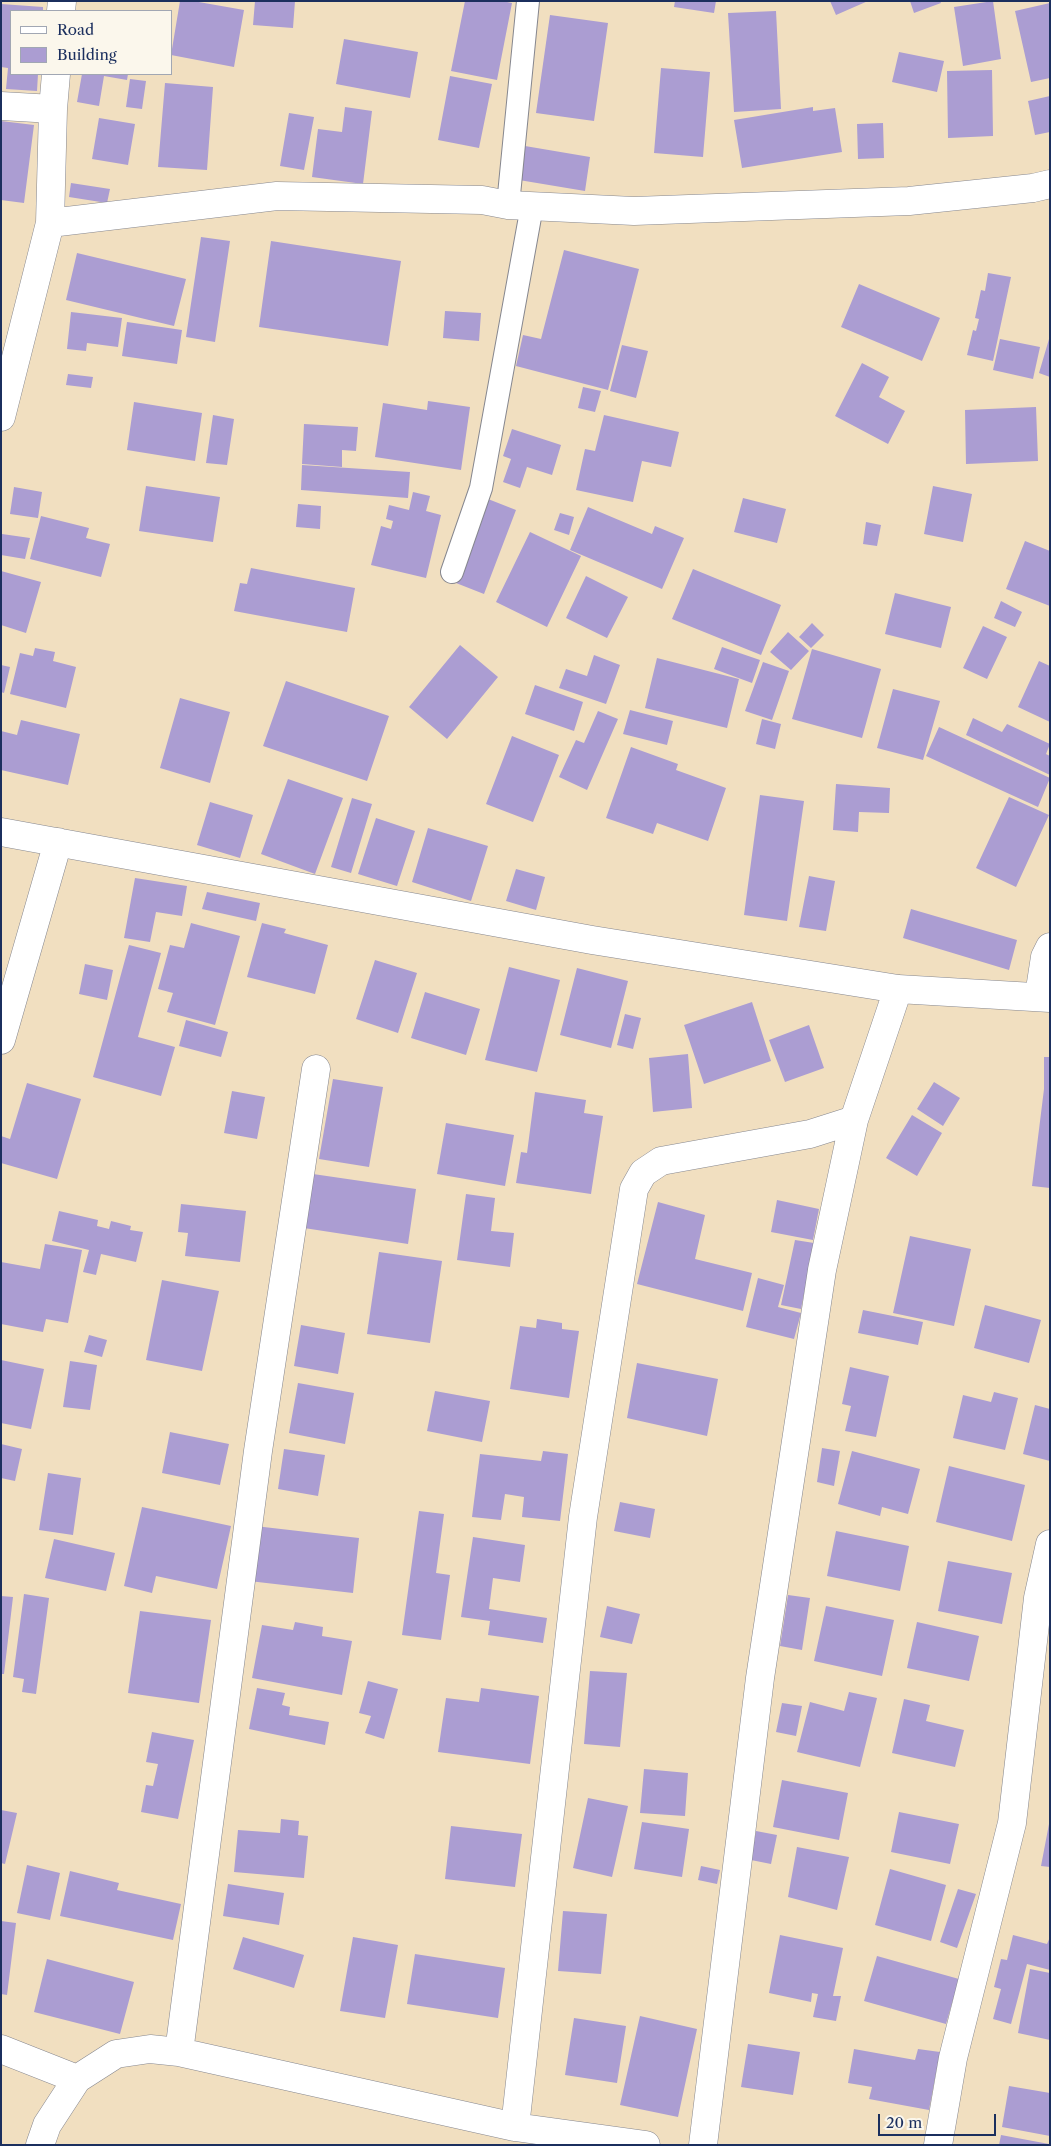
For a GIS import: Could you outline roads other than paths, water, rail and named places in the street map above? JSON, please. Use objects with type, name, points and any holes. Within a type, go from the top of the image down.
[{"type":"street","points":[[1,417],[50,223],[53,109],[56,75]]},
{"type":"street","points":[[1,106],[53,109]]},
{"type":"street","points":[[50,223],[277,196],[482,200],[520,205],[634,211],[909,201],[1033,188],[1050,184]]},
{"type":"street","points":[[1,832],[592,940],[898,989],[1044,997],[1045,957],[1050,947]]},
{"type":"street","points":[[1,1040],[58,842]]},
{"type":"street","points":[[703,2145],[760,1678],[822,1270],[854,1120],[898,989]]},
{"type":"street","points":[[179,2052],[258,1451],[316,1069]]},
{"type":"street","points":[[515,2126],[584,1517],[634,1189],[643,1173],[661,1160],[810,1134],[854,1120]]},
{"type":"street","points":[[938,2145],[953,2058],[1012,1823],[1038,1598],[1050,1544]]},
{"type":"street","points":[[1,2049],[77,2079]]},
{"type":"street","points":[[40,2145],[47,2125],[77,2079],[116,2054],[150,2049],[179,2052],[515,2126],[646,2145]]},
{"type":"lane","points":[[452,572],[481,488],[520,205],[528,1]]}]
